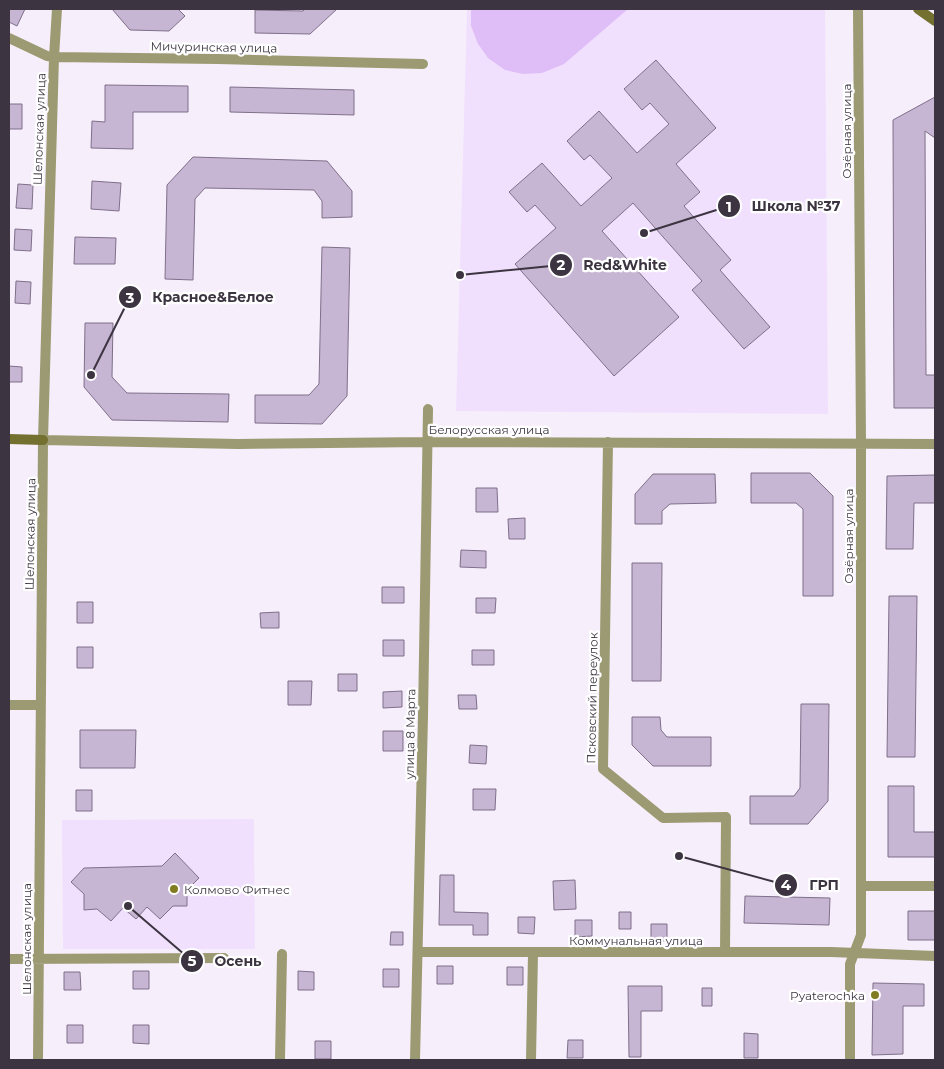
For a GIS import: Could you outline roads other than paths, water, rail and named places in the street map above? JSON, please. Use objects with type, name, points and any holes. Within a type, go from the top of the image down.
[{"type":"street","name":"Шелонская улица","points":[[38,1060],[43,440],[57,9]]},
{"type":"street","name":"Озёрная улица","points":[[850,1060],[850,964],[861,935],[861,444],[858,9]]},
{"type":"street","points":[[918,9],[935,21]]},
{"type":"street","name":"Мичуринская улица","points":[[9,38],[47,56],[54,57],[423,64]]},
{"type":"street","name":"улица 8 Марта","points":[[415,1060],[428,409]]},
{"type":"street","points":[[9,439],[43,440]]},
{"type":"street","name":"Белорусская улица","points":[[43,440],[238,444],[608,442],[935,444]]},
{"type":"street","name":"Псковский переулок","points":[[608,442],[603,769],[663,818],[726,817],[725,952]]},
{"type":"street","points":[[9,705],[40,704]]},
{"type":"street","points":[[861,886],[935,886]]},
{"type":"street","name":"Коммунальная улица","points":[[418,952],[725,952],[935,956]]},
{"type":"street","points":[[531,1060],[534,953]]},
{"type":"street","points":[[280,1060],[282,954]]},
{"type":"street","points":[[9,959],[224,958]]},
{"type":"place","name":"Школа №37","points":[[644,233]]},
{"type":"place","name":"Red&White","points":[[460,275]]},
{"type":"place","name":"Красное&Белое","points":[[91,375]]},
{"type":"place","name":"ГРП","points":[[679,856]]},
{"type":"place","name":"Колмово Фитнес","points":[[174,889]]},
{"type":"place","name":"Осень","points":[[128,906]]},
{"type":"place","name":"Pyaterochka","points":[[875,995]]}]
